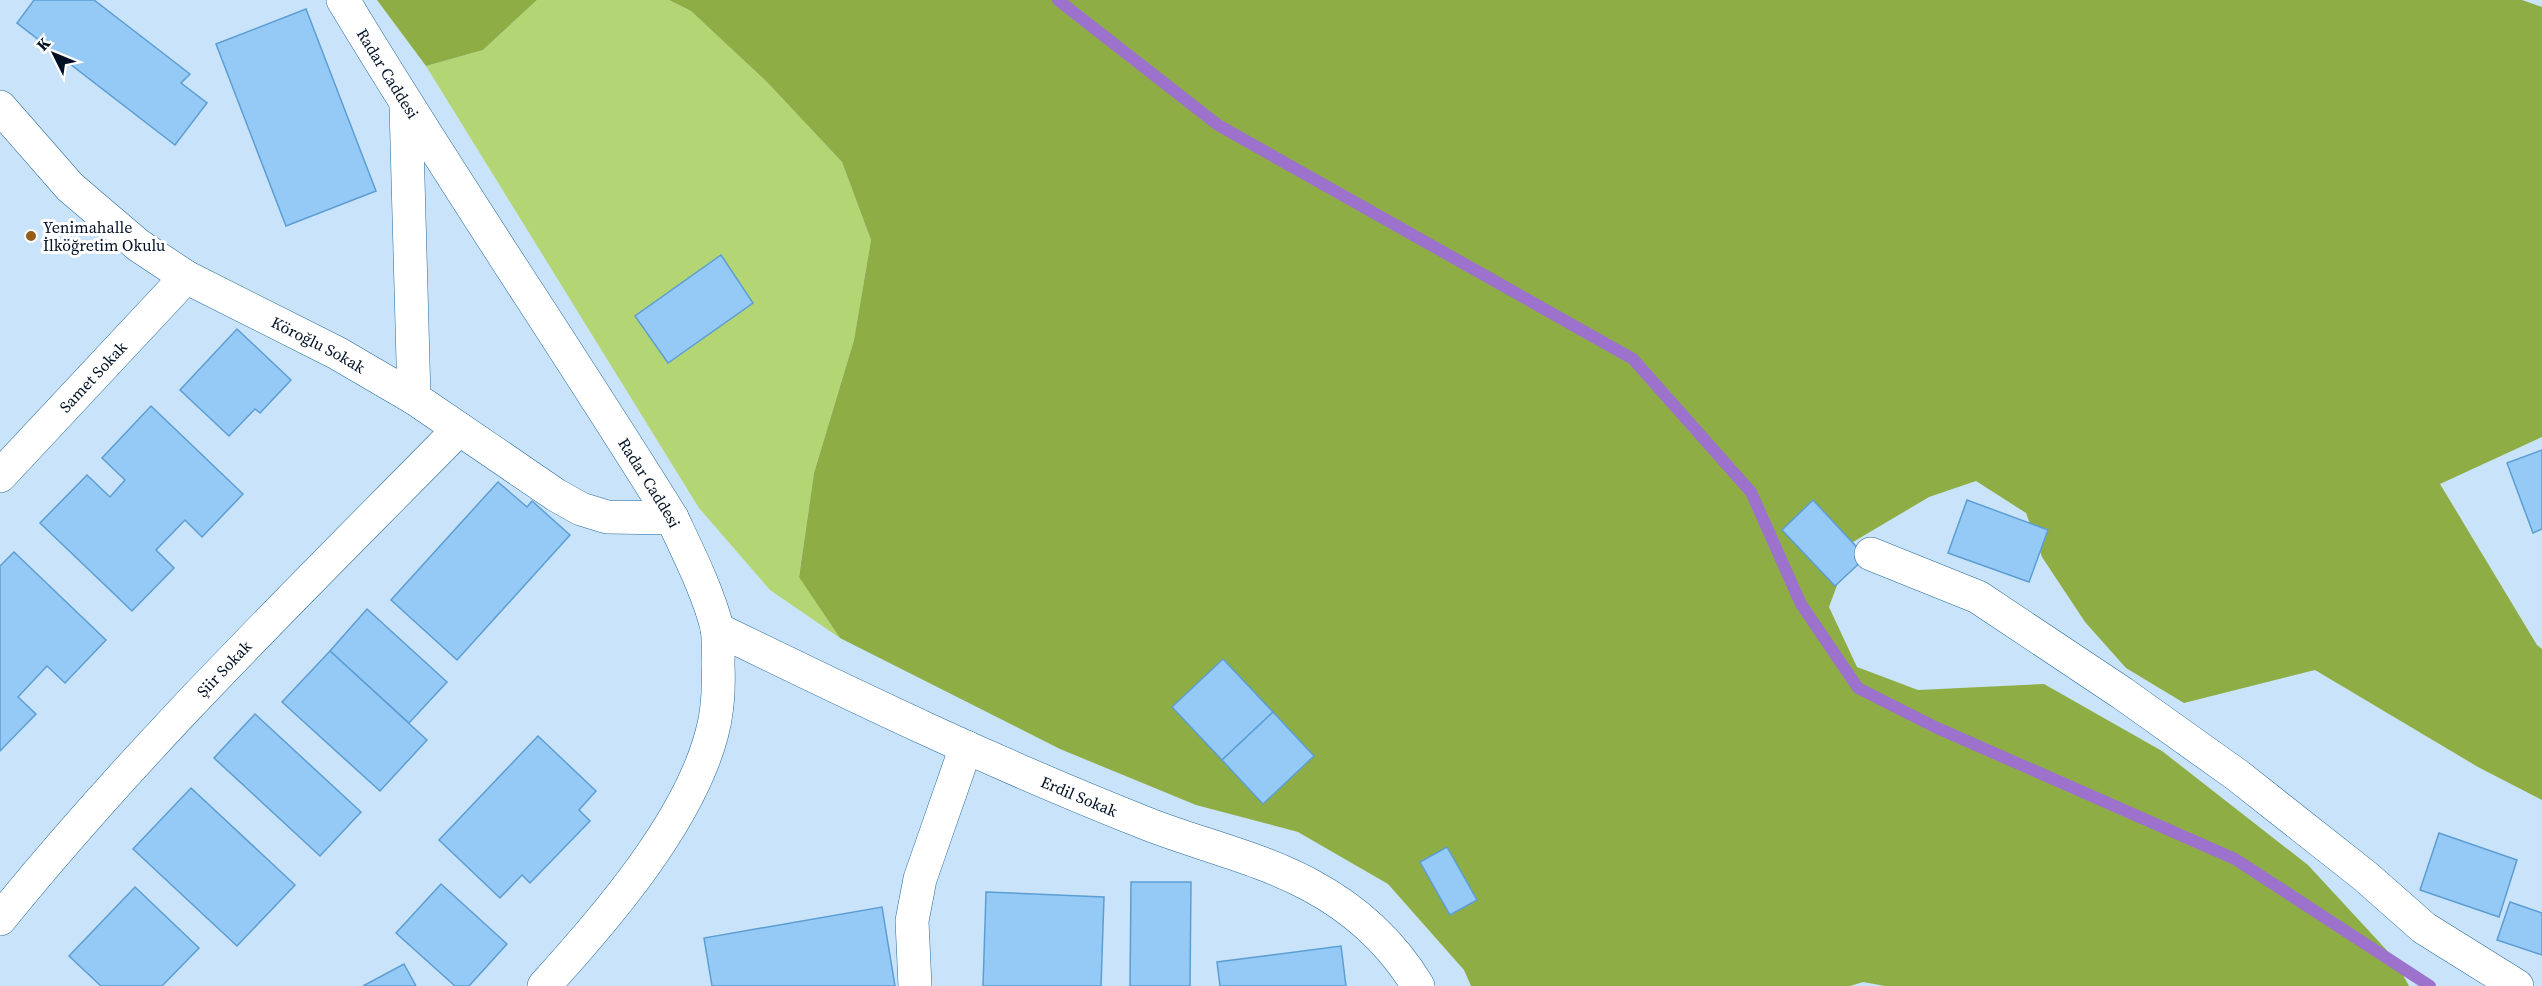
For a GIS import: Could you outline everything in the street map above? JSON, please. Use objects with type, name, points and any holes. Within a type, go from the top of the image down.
[{"type":"street","name":"Radar Caddesi","points":[[343,0],[406,106],[499,245],[672,518],[692,562],[717,629],[719,684],[712,732],[699,773],[672,822],[634,878],[588,937],[544,986]]},
{"type":"street","points":[[406,106],[414,398]]},
{"type":"street","name":"Köroğlu Sokak","points":[[0,107],[70,187],[95,210],[138,245],[186,277],[337,353],[414,398],[581,509],[607,517],[672,518]]},
{"type":"street","name":"Samet Sokak","points":[[0,476],[186,277]]},
{"type":"street","name":"Şiir Sokak","points":[[0,919],[38,871],[138,759],[459,429]]},
{"type":"street","points":[[1871,554],[1978,597],[2122,693],[2237,775],[2365,876],[2424,928],[2517,986]]},
{"type":"street","name":"Erdil Sokak","points":[[717,629],[966,747],[1142,822],[1268,865],[1311,886],[1381,936],[1418,986]]},
{"type":"street","points":[[915,986],[912,921],[920,879],[966,747]]},
{"type":"green space","points":[[377,0],[537,0],[483,50],[426,66]]},
{"type":"green space","points":[[537,0],[669,0],[691,11],[766,81],[842,162],[871,240],[854,340],[814,473],[799,576],[840,638],[770,590],[699,508],[426,66],[483,50]]},
{"type":"green space","points":[[669,0],[2522,0],[2542,7],[2542,437],[2440,484],[2537,645],[2542,649],[2542,800],[2478,767],[2315,670],[2184,703],[2126,668],[2085,622],[2042,557],[2026,513],[1976,481],[1929,497],[1853,542],[1829,607],[1857,667],[1918,690],[2044,684],[2162,751],[2308,865],[2393,957],[2409,986],[1885,986],[1863,982],[1850,986],[1471,986],[1464,970],[1388,884],[1298,832],[1196,805],[1060,749],[840,638],[799,577],[814,473],[854,340],[871,240],[842,162],[766,81],[691,11]]},
{"type":"building","points":[[34,0],[94,0],[190,74],[181,83],[207,103],[175,145],[17,23]]},
{"type":"building","points":[[306,9],[376,191],[286,226],[216,44]]},
{"type":"building","points":[[721,255],[753,303],[668,363],[635,316]]},
{"type":"building","points":[[237,329],[291,380],[260,413],[255,409],[229,436],[180,390]]},
{"type":"building","points":[[151,406],[243,494],[202,537],[185,520],[156,550],[174,568],[132,611],[40,523],[87,475],[110,497],[125,480],[102,458]]},
{"type":"building","points":[[2542,450],[2542,529],[2533,533],[2507,463]]},
{"type":"building","points":[[498,482],[527,507],[532,501],[570,535],[457,660],[391,600]]},
{"type":"building","points":[[1813,500],[1866,557],[1835,586],[1782,530]]},
{"type":"building","points":[[1967,500],[2048,530],[2029,582],[1948,553]]},
{"type":"building","points":[[14,552],[106,640],[65,683],[47,666],[18,697],[36,714],[0,751],[0,566]]},
{"type":"building","points":[[367,609],[447,682],[409,723],[330,651]]},
{"type":"building","points":[[330,651],[427,740],[380,791],[282,702]]},
{"type":"building","points":[[1223,659],[1273,712],[1222,760],[1172,707]]},
{"type":"building","points":[[1273,712],[1314,756],[1263,804],[1222,760]]},
{"type":"building","points":[[255,714],[361,812],[320,856],[214,758]]},
{"type":"building","points":[[538,736],[596,791],[579,810],[590,821],[530,883],[522,875],[500,898],[439,840]]},
{"type":"building","points":[[191,788],[295,885],[237,946],[133,849]]},
{"type":"building","points":[[2439,833],[2517,860],[2499,917],[2420,890]]},
{"type":"building","points":[[1447,847],[1477,900],[1450,915],[1420,862]]},
{"type":"building","points":[[1131,882],[1191,882],[1190,986],[1130,986]]},
{"type":"building","points":[[441,884],[507,944],[469,986],[455,986],[396,933]]},
{"type":"building","points":[[135,887],[199,948],[162,986],[101,986],[69,956]]},
{"type":"building","points":[[986,892],[1104,897],[1101,986],[983,986]]},
{"type":"building","points":[[2510,902],[2542,913],[2542,955],[2497,940]]},
{"type":"building","points":[[882,907],[895,986],[712,986],[704,938]]},
{"type":"building","points":[[1341,946],[1346,986],[1220,986],[1217,962]]},
{"type":"building","points":[[404,964],[416,986],[363,986]]},
{"type":"waterway","points":[[1058,0],[1218,125],[1633,359],[1751,492],[1801,604],[1858,688],[1935,727],[2235,859],[2430,986]]},
{"type":"place","name":"Yenimahalle İlköğretim Okulu","points":[[31,236]]}]
